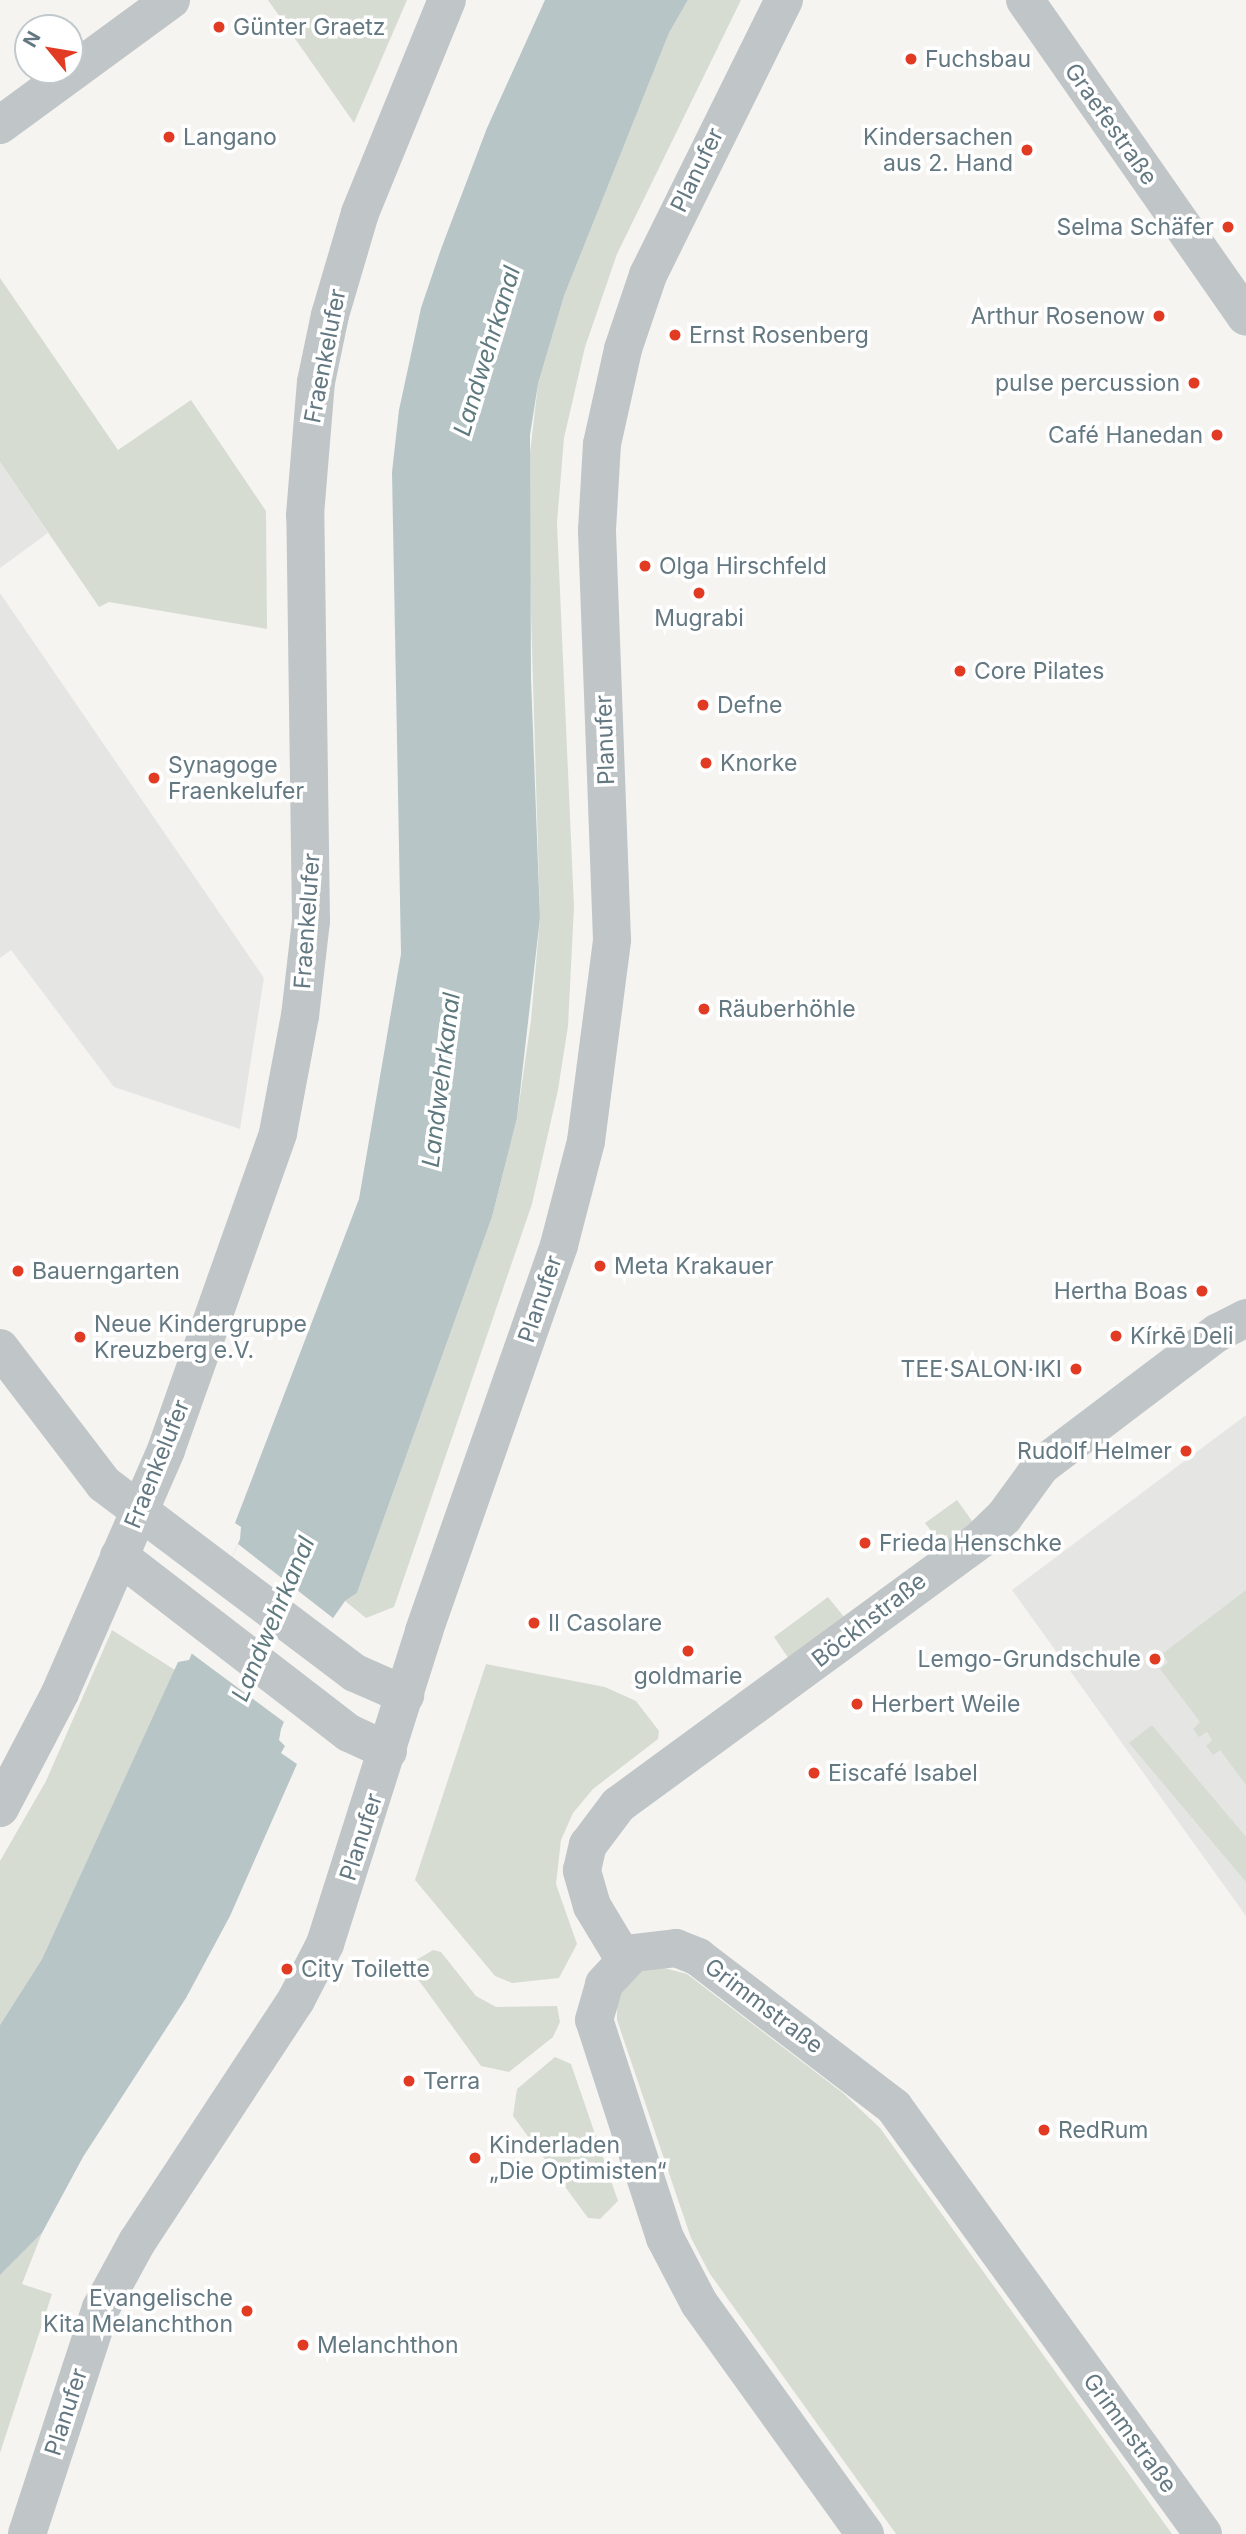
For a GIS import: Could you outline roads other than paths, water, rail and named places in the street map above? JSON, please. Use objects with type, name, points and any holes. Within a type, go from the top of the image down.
[{"type":"street","points":[[0,125],[171,0]]},
{"type":"street","name":"Fraenkelufer","points":[[0,1808],[60,1693],[166,1450],[278,1133],[300,1016],[310,920],[304,529],[316,382],[330,315],[360,214],[447,0]]},
{"type":"street","name":"Planufer","points":[[27,2534],[101,2308],[137,2242],[312,1971],[334,1922],[405,1695],[559,1245],[586,1141],[612,940],[597,530],[602,443],[612,390],[636,309],[666,233],[784,0]]},
{"type":"street","name":"Graefestraße","points":[[1025,0],[1246,317]]},
{"type":"street","name":"Böckhstraße","points":[[624,1959],[592,1906],[582,1870],[588,1845],[618,1805],[981,1539],[1004,1517],[1041,1466],[1217,1333],[1246,1318]]},
{"type":"street","points":[[0,1348],[104,1484],[355,1673],[405,1695]]},
{"type":"street","points":[[119,1556],[349,1733],[388,1751]]},
{"type":"street","name":"Grimmstraße","points":[[624,1959],[658,1948],[676,1948],[698,1956],[894,2107],[1203,2534]]},
{"type":"street","points":[[624,1959],[604,1984],[596,2006],[596,2031],[674,2261],[865,2534]]},
{"type":"water","name":"Landwehrkanal","points":[[545,0],[688,0],[669,33],[564,296],[538,384],[530,435],[531,678],[540,918],[517,1118],[492,1217],[357,1593],[345,1601],[319,1638],[281,1729],[279,1740],[285,1746],[281,1753],[297,1764],[230,1916],[186,1998],[83,2157],[42,2233],[0,2275],[0,2025],[42,1959],[178,1662],[189,1660],[240,1539],[241,1527],[235,1523],[359,1199],[401,954],[392,472],[399,410],[421,308],[441,249],[487,128]]},
{"type":"place","name":"Günter Graetz","points":[[219,27]]},
{"type":"place","name":"Fuchsbau","points":[[911,59]]},
{"type":"place","name":"Langano","points":[[169,137]]},
{"type":"place","name":"Kindersachen aus 2. Hand","points":[[1027,150]]},
{"type":"place","name":"Selma Schäfer","points":[[1228,227]]},
{"type":"place","name":"Arthur Rosenow","points":[[1159,316]]},
{"type":"place","name":"Ernst Rosenberg","points":[[675,335]]},
{"type":"place","name":"pulse percussion","points":[[1194,383]]},
{"type":"place","name":"Café Hanedan","points":[[1217,435]]},
{"type":"place","name":"Olga Hirschfeld","points":[[645,566]]},
{"type":"place","name":"Mugrabi","points":[[699,593]]},
{"type":"place","name":"Core Pilates","points":[[960,671]]},
{"type":"place","name":"Defne","points":[[703,705]]},
{"type":"place","name":"Knorke","points":[[706,763]]},
{"type":"place","name":"Synagoge Fraenkelufer","points":[[154,778]]},
{"type":"place","name":"Räuberhöhle","points":[[704,1009]]},
{"type":"place","name":"Meta Krakauer","points":[[600,1266]]},
{"type":"place","name":"Bauerngarten","points":[[18,1271]]},
{"type":"place","name":"Hertha Boas","points":[[1202,1291]]},
{"type":"place","name":"Kírkē Deli","points":[[1116,1336]]},
{"type":"place","name":"Neue Kindergruppe Kreuzberg e.V.","points":[[80,1337]]},
{"type":"place","name":"TEE·SALON·IKI","points":[[1076,1369]]},
{"type":"place","name":"Rudolf Helmer","points":[[1186,1451]]},
{"type":"place","name":"Frieda Henschke","points":[[865,1543]]},
{"type":"place","name":"Il Casolare","points":[[534,1623]]},
{"type":"place","name":"goldmarie","points":[[688,1651]]},
{"type":"place","name":"Lemgo-Grundschule","points":[[1155,1659]]},
{"type":"place","name":"Herbert Weile","points":[[857,1704]]},
{"type":"place","name":"Eiscafé Isabel","points":[[814,1773]]},
{"type":"place","name":"City Toilette","points":[[287,1969]]},
{"type":"place","name":"Terra","points":[[409,2081]]},
{"type":"place","name":"RedRum","points":[[1044,2130]]},
{"type":"place","name":"Kinderladen „Die Optimisten“","points":[[475,2158]]},
{"type":"place","name":"Evangelische Kita Melanchthon","points":[[247,2311]]},
{"type":"place","name":"Melanchthon","points":[[303,2345]]}]
